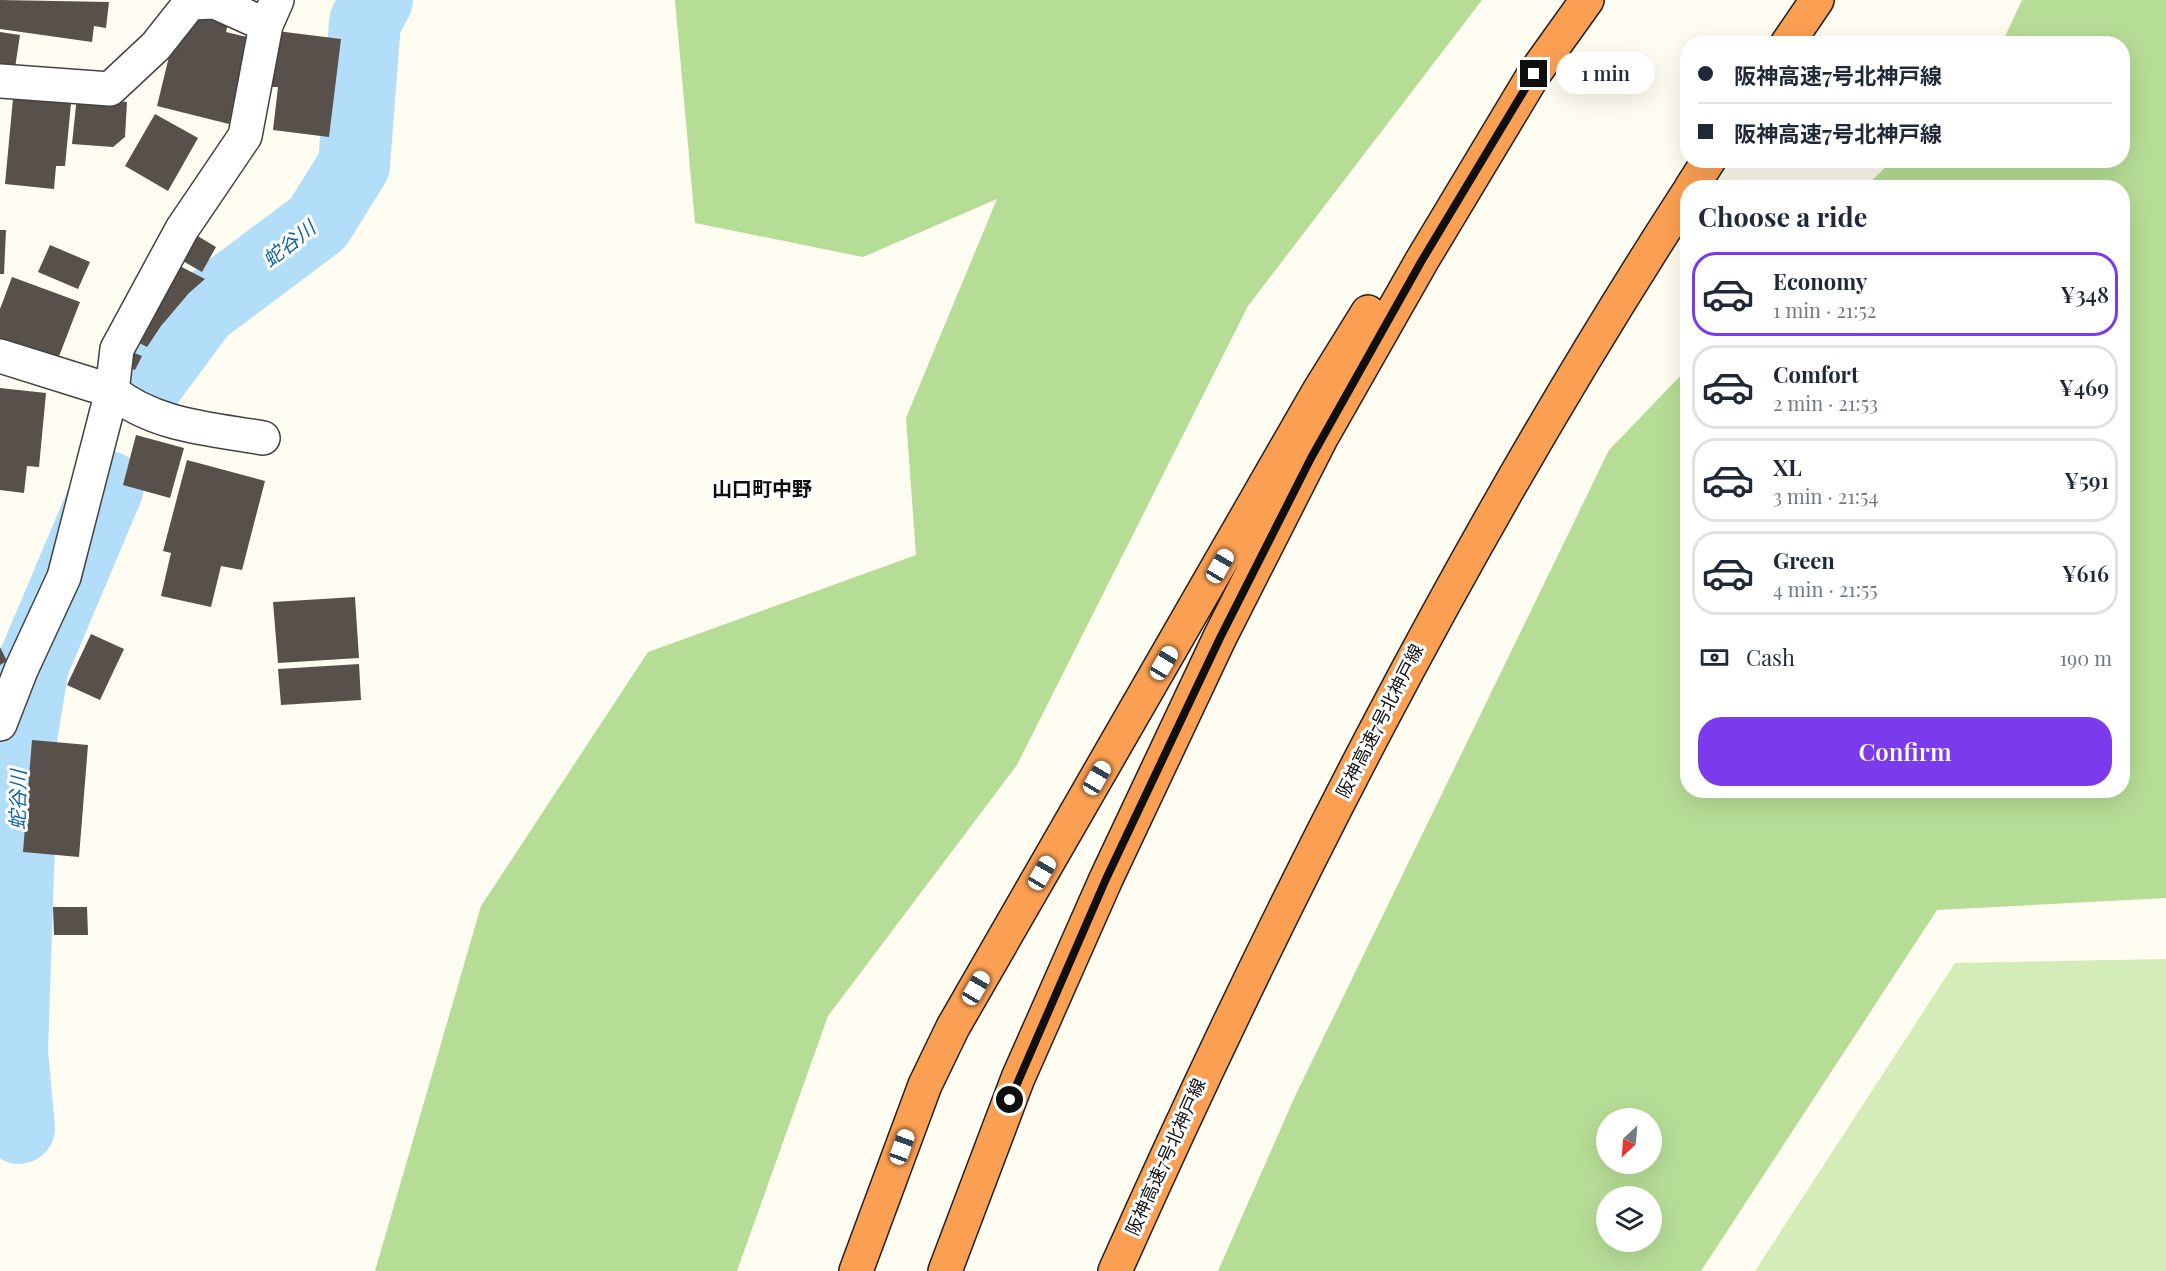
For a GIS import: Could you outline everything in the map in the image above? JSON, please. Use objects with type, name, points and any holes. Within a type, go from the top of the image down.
[{"type":"highway","points":[[856,1271],[925,1084],[959,1017],[1319,391],[1420,229],[1587,0]]},
{"type":"highway","points":[[1792,36],[1817,0]]},
{"type":"highway","points":[[945,1271],[1018,1078],[1106,879],[1220,638],[1321,438],[1421,262],[1534,74]]},
{"type":"highway","name":"阪神高速7号北神戸線","points":[[1115,1271],[1190,1103],[1272,933],[1443,601],[1544,424],[1680,207]]},
{"type":"street","points":[[0,81],[110,90],[156,46],[190,3],[215,2],[272,12],[245,136],[182,228],[117,349],[112,391],[64,577],[0,724]]},
{"type":"street","points":[[0,356],[112,391],[127,404],[168,421],[263,438]]},
{"type":"green space","points":[[675,0],[1482,0],[1248,306],[1017,765],[828,1016],[737,1271],[375,1271],[481,906],[648,652],[916,555],[906,418],[997,199],[863,257],[695,223]]},
{"type":"green space","points":[[2022,0],[2166,0],[2166,898],[1937,910],[1701,1271],[1218,1271],[1296,1094],[1609,450],[1680,376],[1680,798],[2130,798],[2130,180],[1872,180],[1885,168],[2130,168],[2130,36],[2005,36]]},
{"type":"green space","points":[[2166,959],[2166,1271],[1755,1271],[1955,963]]},
{"type":"building","points":[[0,0],[109,2],[106,28],[94,26],[92,42],[0,29]]},
{"type":"building","points":[[187,9],[229,19],[226,32],[251,38],[229,124],[157,106],[174,36]]},
{"type":"building","points":[[277,31],[341,39],[329,137],[273,130],[278,87],[271,87]]},
{"type":"building","points":[[0,32],[20,35],[15,68],[0,66]]},
{"type":"building","points":[[14,88],[72,93],[65,166],[56,166],[54,189],[5,184]]},
{"type":"building","points":[[77,96],[127,102],[125,137],[113,147],[72,144]]},
{"type":"building","points":[[155,114],[198,138],[168,191],[125,166]]},
{"type":"building","points":[[0,230],[6,230],[4,274],[0,274]]},
{"type":"building","points":[[191,232],[216,247],[202,272],[176,257]]},
{"type":"building","points":[[50,245],[90,262],[78,289],[38,272]]},
{"type":"building","points":[[172,262],[205,279],[189,293],[161,326],[147,347],[132,339]]},
{"type":"building","points":[[12,277],[80,302],[56,364],[0,343],[0,309]]},
{"type":"building","points":[[127,350],[142,356],[135,370],[120,363]]},
{"type":"building","points":[[0,388],[46,393],[39,467],[27,466],[24,493],[0,490]]},
{"type":"building","points":[[136,435],[184,448],[170,498],[123,485]]},
{"type":"building","points":[[187,460],[265,481],[242,570],[221,566],[211,607],[161,596],[171,553],[163,551]]},
{"type":"building","points":[[355,597],[359,658],[278,663],[273,602]]},
{"type":"building","points":[[91,634],[124,649],[100,700],[67,685]]},
{"type":"building","points":[[0,647],[7,661],[0,665]]},
{"type":"building","points":[[359,664],[361,700],[281,705],[278,669]]},
{"type":"building","points":[[32,740],[88,745],[79,857],[23,852]]},
{"type":"building","points":[[53,907],[87,907],[88,935],[54,935]]},
{"type":"waterway","name":"蛇谷川","points":[[147,384],[202,310],[318,223],[354,165],[365,22],[377,0]]},
{"type":"waterway","name":"蛇谷川","points":[[19,1128],[12,1052],[20,813],[19,751],[33,665],[108,487]]},
{"type":"district","name":"山口町中野","points":[[762,489]]},
{"type":"route","points":[[1010,1100],[1106,879],[1220,638],[1321,438],[1421,262],[1534,74]]}]
